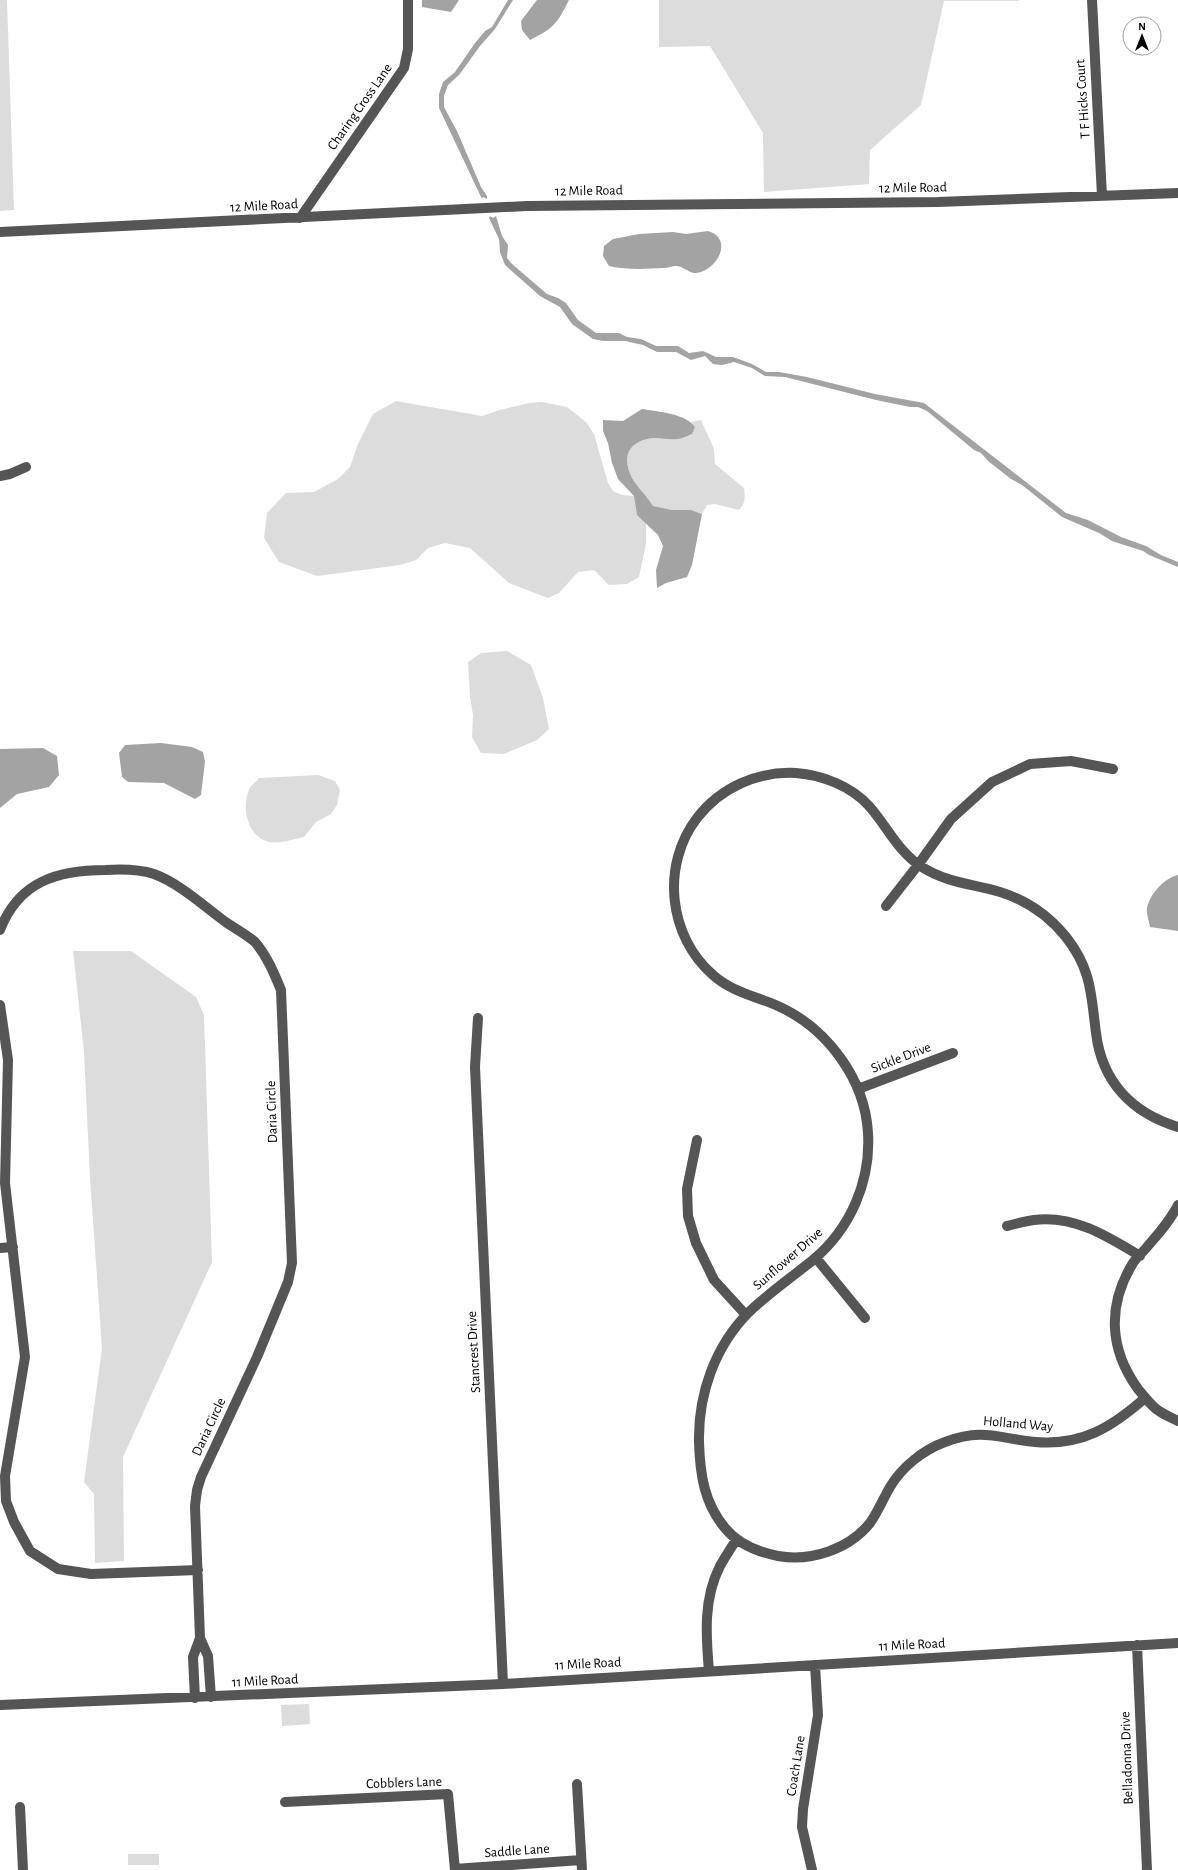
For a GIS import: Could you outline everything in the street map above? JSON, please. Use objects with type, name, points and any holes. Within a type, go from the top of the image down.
[{"type":"street","name":"Charing Cross Lane","points":[[300,218],[404,68],[408,49],[408,0]]},
{"type":"street","name":"T F Hicks Court","points":[[1092,0],[1102,196]]},
{"type":"street","name":"12 Mile Road","points":[[0,232],[527,206],[938,202],[1178,193]]},
{"type":"street","points":[[0,476],[10,474],[26,466]]},
{"type":"street","points":[[886,906],[951,819],[992,782],[1030,764],[1072,761],[1113,769]]},
{"type":"street","name":"Sunflower Drive","points":[[736,1540],[722,1525],[706,1495],[700,1466],[699,1428],[704,1392],[714,1364],[722,1348],[746,1315],[816,1258],[837,1235],[846,1222],[855,1205],[866,1172],[868,1156],[868,1131],[858,1089],[842,1060],[830,1044],[802,1020],[783,1008],[741,993],[726,984],[702,964],[684,937],[678,920],[674,890],[678,859],[688,832],[700,815],[716,798],[730,789],[757,777],[789,773],[807,774],[823,778],[850,790],[862,799],[871,808],[894,841],[918,865],[952,882],[1014,897],[1034,908],[1057,927],[1076,951],[1088,977],[1093,999],[1098,1044],[1102,1059],[1120,1092],[1139,1110],[1162,1122],[1178,1127]]},
{"type":"street","name":"Daria Circle","points":[[0,930],[4,921],[19,899],[35,886],[54,876],[85,870],[125,869],[141,871],[167,880],[254,942],[271,965],[281,990],[292,1263],[288,1282],[257,1357],[201,1477],[197,1490],[195,1506],[200,1638],[193,1657],[195,1698]]},
{"type":"street","points":[[0,1005],[8,1060],[5,1174],[25,1357],[5,1476],[6,1501],[14,1522],[30,1550],[58,1569],[91,1574],[198,1570]]},
{"type":"street","name":"Stancrest Drive","points":[[478,1018],[475,1067],[503,1684]]},
{"type":"street","name":"Sickle Drive","points":[[858,1089],[953,1053]]},
{"type":"street","points":[[698,1140],[686,1189],[688,1216],[696,1243],[714,1280],[746,1315]]},
{"type":"street","points":[[1178,1205],[1170,1220],[1131,1266],[1119,1293],[1115,1314],[1115,1334],[1120,1356],[1130,1377],[1145,1398],[1158,1411],[1178,1421]]},
{"type":"street","points":[[1007,1226],[1035,1220],[1061,1220],[1099,1231],[1140,1256]]},
{"type":"street","points":[[0,1248],[12,1247]]},
{"type":"street","points":[[816,1258],[865,1318]]},
{"type":"street","name":"Holland Way","points":[[736,1540],[771,1555],[788,1558],[808,1557],[824,1553],[853,1539],[864,1530],[873,1518],[898,1475],[921,1455],[936,1446],[950,1440],[980,1434],[1002,1435],[1038,1442],[1065,1441],[1080,1438],[1117,1422],[1145,1398]]},
{"type":"street","points":[[709,1671],[707,1624],[709,1597],[720,1566],[736,1540]]},
{"type":"street","name":"Daria Circle","points":[[200,1638],[208,1656],[211,1697]]},
{"type":"street","name":"11 Mile Road","points":[[0,1705],[503,1684],[1178,1642]]},
{"type":"street","name":"Belladonna Drive","points":[[1137,1645],[1147,1870]]},
{"type":"street","name":"Coach Lane","points":[[812,1870],[802,1827],[803,1809],[818,1715],[815,1665]]},
{"type":"street","points":[[577,1784],[582,1865]]},
{"type":"street","name":"Cobblers Lane","points":[[285,1802],[448,1794],[455,1870]]},
{"type":"street","points":[[20,1807],[22,1870]]},
{"type":"street","name":"Saddle Lane","points":[[455,1870],[582,1865]]},
{"type":"shaded area","points":[[0,0],[7,0],[14,210],[0,211]]},
{"type":"shaded area","points":[[422,0],[459,0],[451,12],[422,7]]},
{"type":"shaded area","points":[[508,0],[513,0],[495,29],[480,46],[459,75],[448,85],[444,96],[444,107],[457,131],[481,187],[487,196],[487,199],[483,197],[482,199],[439,108],[439,94],[443,82],[455,72],[485,31],[492,27]]},
{"type":"shaded area","points":[[537,0],[569,0],[558,20],[545,32],[530,40],[522,30],[521,21]]},
{"type":"shaded area","points":[[659,0],[1019,1],[944,1],[921,105],[870,150],[869,184],[764,192],[763,133],[710,46],[659,47]]},
{"type":"shaded area","points":[[490,216],[493,218],[496,216],[502,236],[508,245],[507,258],[512,264],[547,294],[566,303],[578,320],[596,333],[619,333],[627,337],[641,339],[656,346],[678,346],[689,353],[703,351],[716,357],[733,357],[752,364],[766,372],[779,372],[807,377],[875,394],[924,403],[1066,513],[1088,520],[1121,537],[1146,546],[1161,555],[1178,562],[1178,567],[1143,551],[1112,541],[1099,533],[1062,517],[1022,485],[1011,479],[988,461],[981,453],[974,450],[927,411],[918,407],[910,407],[876,400],[785,377],[765,376],[752,368],[734,362],[722,365],[713,364],[705,356],[691,360],[676,352],[657,352],[643,345],[625,341],[603,341],[593,339],[572,324],[560,307],[540,296],[505,265],[500,252],[499,239],[489,218]]},
{"type":"shaded area","points":[[708,231],[716,235],[720,240],[720,254],[711,266],[704,271],[696,273],[676,266],[666,268],[629,269],[609,266],[603,256],[604,246],[613,239],[639,234],[673,232],[686,234]]},
{"type":"shaded area","points":[[396,401],[482,416],[529,403],[542,402],[567,407],[586,422],[594,434],[608,483],[613,491],[622,495],[634,496],[637,515],[646,522],[646,544],[639,577],[627,584],[609,585],[594,570],[578,572],[559,593],[548,598],[509,583],[470,548],[445,543],[428,548],[416,560],[400,565],[317,576],[279,562],[264,538],[267,513],[286,493],[314,492],[338,479],[350,467],[358,444],[373,414]]},
{"type":"shaded area","points":[[642,409],[678,416],[691,422],[695,427],[692,434],[681,438],[655,438],[646,439],[639,442],[633,446],[628,456],[627,463],[632,478],[653,506],[672,510],[691,510],[702,514],[692,565],[687,577],[666,583],[657,588],[656,570],[663,546],[658,535],[637,515],[634,496],[618,479],[603,431],[603,420],[623,421]]},
{"type":"shaded area","points":[[701,420],[714,449],[715,464],[744,488],[745,497],[743,505],[739,510],[715,504],[707,505],[702,514],[691,510],[672,510],[653,506],[632,478],[627,463],[630,450],[633,446],[646,439],[679,439],[691,435],[695,427],[691,422]]},
{"type":"shaded area","points":[[507,651],[531,665],[543,698],[549,729],[537,740],[504,754],[481,753],[472,737],[473,715],[470,697],[468,662],[481,653]]},
{"type":"shaded area","points":[[161,743],[192,747],[203,752],[205,762],[201,795],[195,799],[164,783],[128,782],[122,777],[119,753],[125,745]]},
{"type":"shaded area","points":[[43,748],[57,756],[59,775],[49,787],[17,794],[0,808],[0,749]]},
{"type":"shaded area","points":[[318,775],[335,781],[340,790],[337,805],[331,814],[316,822],[304,837],[283,842],[270,842],[256,835],[248,822],[246,806],[250,788],[259,778]]},
{"type":"shaded area","points":[[1178,875],[1178,931],[1150,927],[1147,910],[1151,897],[1158,887],[1168,879]]},
{"type":"shaded area","points":[[73,951],[131,951],[196,997],[204,1015],[212,1262],[123,1457],[124,1561],[95,1563],[94,1494],[84,1482],[102,1348],[90,1178],[84,1052]]},
{"type":"shaded area","points":[[309,1704],[310,1724],[282,1726],[281,1705]]},
{"type":"shaded area","points":[[128,1854],[159,1854],[159,1865],[128,1865]]}]
